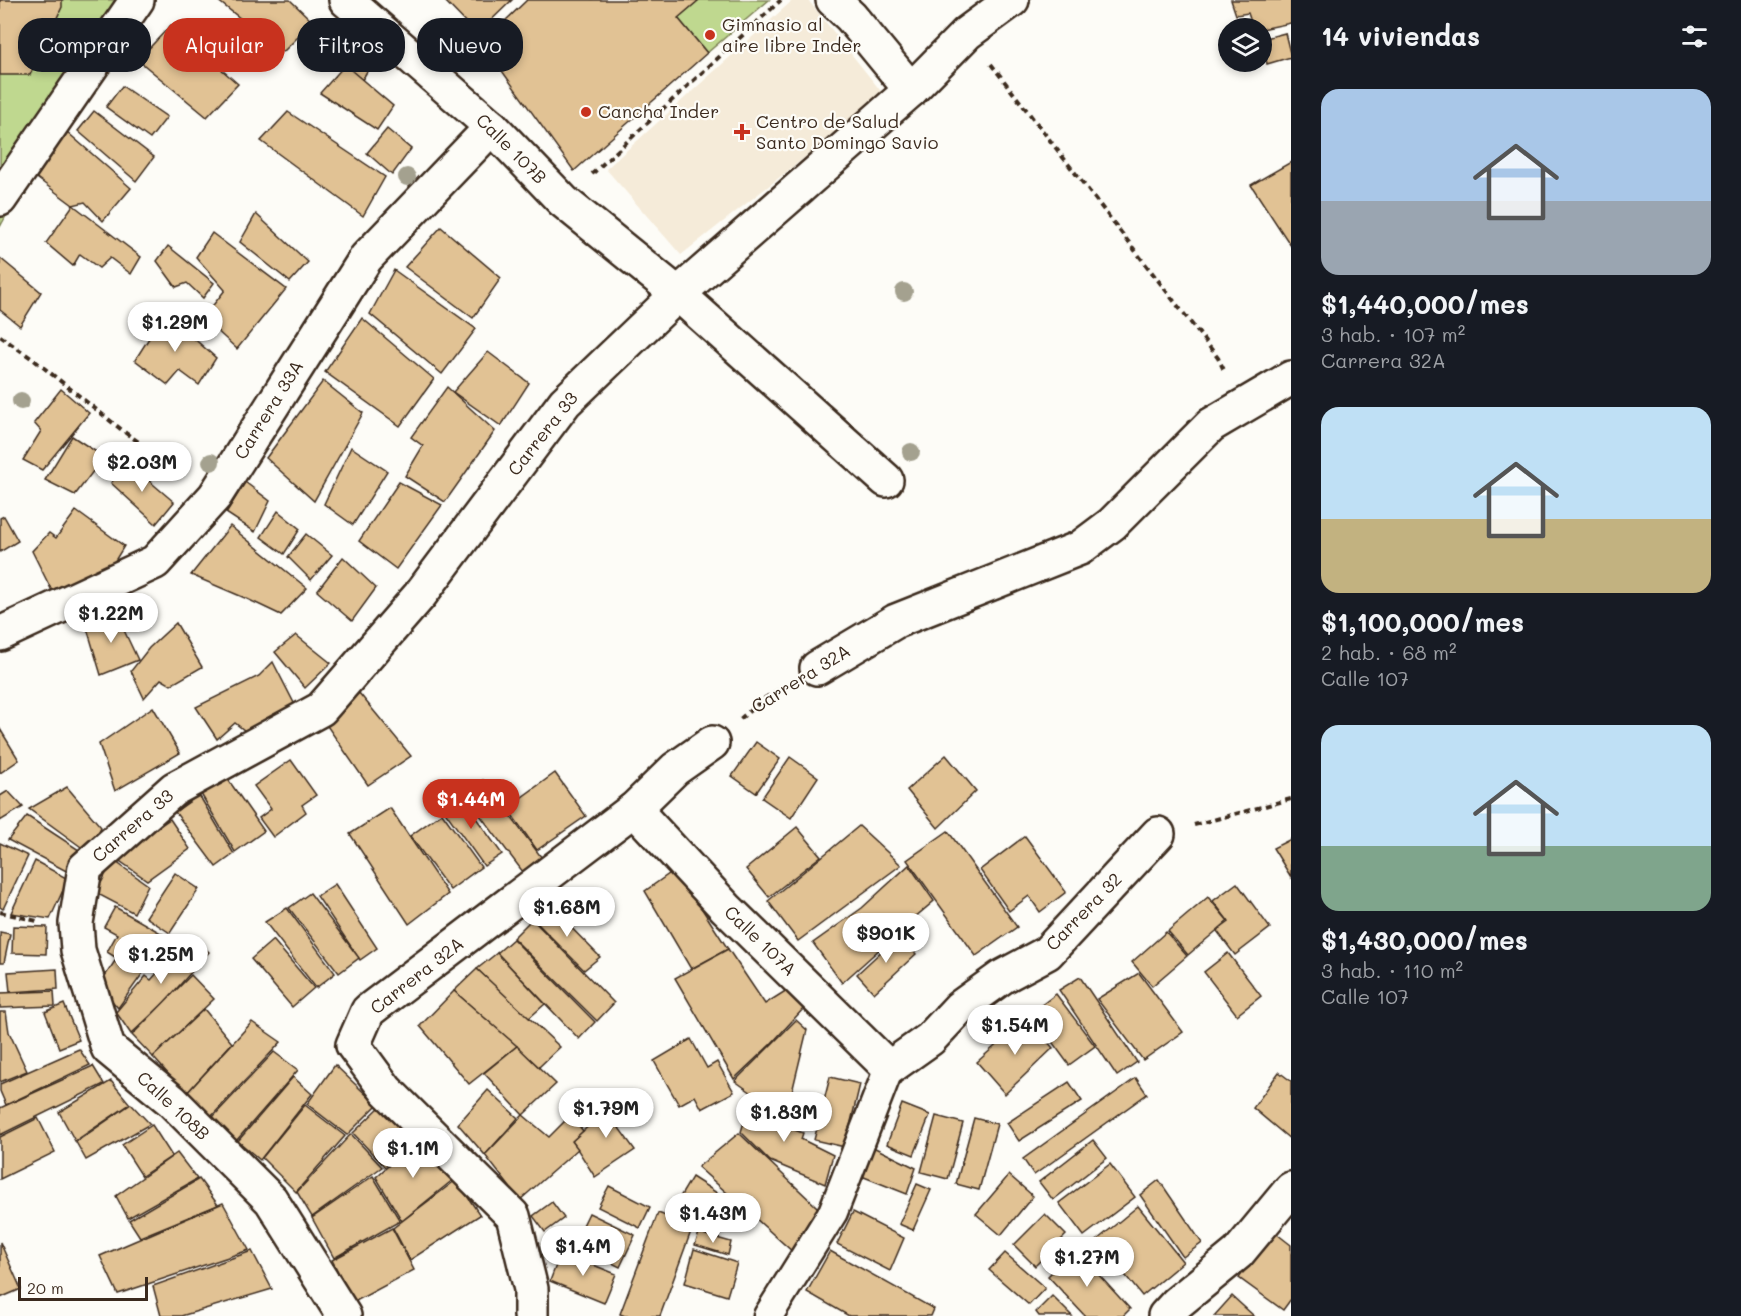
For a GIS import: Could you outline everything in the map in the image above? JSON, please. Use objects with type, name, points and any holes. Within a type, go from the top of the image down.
[{"type":"street","points":[[0,199],[137,0]]},
{"type":"street","name":"Calle 107B","points":[[346,0],[492,127],[563,201],[678,294],[886,480]]},
{"type":"street","points":[[833,0],[851,17],[911,90]]},
{"type":"street","name":"Carrera 33","points":[[85,868],[174,789],[321,709],[420,595],[566,402],[678,294],[911,90],[967,33],[1012,0]]},
{"type":"street","name":"Carrera 33A","points":[[0,634],[155,562],[215,496],[366,258],[492,127]]},
{"type":"street","name":"Carrera 32A","points":[[817,668],[896,621],[1080,548],[1112,524],[1211,425],[1291,378]]},
{"type":"street","name":"Carrera 32A","points":[[531,1316],[531,1289],[513,1216],[386,1090],[353,1045],[368,1011],[634,810],[675,769],[712,743]]},
{"type":"street","name":"Calle 107A","points":[[634,810],[726,908],[890,1068]]},
{"type":"street","name":"Carrera 32","points":[[890,1068],[930,1039],[959,1008],[1002,977],[1047,952],[1158,834]]},
{"type":"street","name":"Calle 108B","points":[[85,868],[76,923],[78,950],[108,1048],[172,1101],[271,1200],[344,1316]]},
{"type":"street","points":[[768,1316],[833,1212],[890,1068]]},
{"type":"street","points":[[1165,1316],[1177,1303],[1238,1253],[1291,1189]]},
{"type":"path","points":[[563,201],[781,0]]},
{"type":"path","points":[[967,33],[1218,358],[1227,375],[1214,404],[1211,425]]},
{"type":"path","points":[[0,336],[127,434],[194,479],[192,521]]},
{"type":"path","name":"Carrera 32A","points":[[712,743],[765,698],[817,668]]},
{"type":"path","points":[[1158,834],[1291,799]]},
{"type":"shaded area","name":"Centro de Salud Santo Domingo Savio","points":[[793,0],[808,0],[884,95],[681,255],[606,169]]},
{"type":"green space","points":[[0,0],[123,0],[113,18],[18,18],[18,72],[84,72],[0,227]]},
{"type":"green space","name":"Gimnasio al aire libre Inder","points":[[699,0],[769,0],[707,53],[678,18]]},
{"type":"building","points":[[0,0],[62,0],[62,7],[57,18],[18,18],[18,72],[31,72],[30,75],[0,75]]},
{"type":"building","points":[[217,0],[290,0],[309,18],[297,18],[297,38],[285,50],[285,18],[240,18]]},
{"type":"building","points":[[444,0],[512,0],[493,18],[461,18]]},
{"type":"building","name":"Cancha Inder","points":[[527,0],[699,0],[678,18],[707,53],[574,171],[503,72],[523,72],[523,18],[508,18]]},
{"type":"building","points":[[1231,0],[1291,0],[1291,23],[1272,27],[1272,18],[1250,18],[1248,13],[1236,15]]},
{"type":"building","points":[[163,33],[163,72],[224,72],[238,84],[207,117],[151,71],[151,46]]},
{"type":"building","points":[[1285,33],[1291,57],[1272,63],[1272,36]]},
{"type":"building","points":[[339,72],[353,72],[393,106],[377,130],[320,93]]},
{"type":"building","points":[[352,72],[367,72],[362,80]]},
{"type":"building","points":[[122,86],[167,117],[150,139],[106,107]]},
{"type":"building","points":[[94,111],[154,157],[136,181],[78,131]]},
{"type":"building","points":[[288,112],[385,177],[363,216],[261,141]]},
{"type":"building","points":[[387,129],[411,149],[392,175],[367,153]]},
{"type":"building","points":[[66,131],[131,188],[103,221],[85,202],[73,205],[30,173]]},
{"type":"building","points":[[1291,162],[1291,246],[1251,185]]},
{"type":"building","points":[[73,205],[141,257],[131,274],[110,258],[99,268],[80,254],[73,266],[46,243]]},
{"type":"building","points":[[256,214],[308,262],[290,282],[240,242]]},
{"type":"building","points":[[441,227],[501,278],[473,318],[405,267]]},
{"type":"building","points":[[212,233],[286,289],[237,349],[203,318],[225,290],[196,257]]},
{"type":"building","points":[[168,246],[214,283],[203,298],[187,283],[176,287],[157,261]]},
{"type":"building","points":[[0,258],[41,292],[20,326],[0,310]]},
{"type":"building","points":[[394,270],[476,329],[442,374],[370,314]]},
{"type":"building","points":[[165,313],[216,358],[199,385],[180,371],[168,385],[135,360]]},
{"type":"building","points":[[362,318],[434,379],[400,426],[325,372]]},
{"type":"building","points":[[488,352],[529,383],[501,426],[453,392]]},
{"type":"building","points":[[323,381],[363,413],[314,501],[266,458]]},
{"type":"building","points":[[447,387],[495,431],[445,502],[405,476],[423,446],[411,437]]},
{"type":"building","points":[[61,389],[89,413],[42,470],[23,460],[41,431],[34,423]]},
{"type":"building","points":[[72,436],[104,457],[75,495],[45,480]]},
{"type":"building","points":[[351,447],[387,471],[353,525],[324,504]]},
{"type":"building","points":[[127,462],[174,502],[156,524],[111,483]]},
{"type":"building","points":[[245,482],[270,501],[255,532],[226,513]]},
{"type":"building","points":[[399,482],[442,505],[396,569],[359,541]]},
{"type":"building","points":[[76,511],[124,546],[102,582],[53,593],[32,551],[49,533],[56,538]]},
{"type":"building","points":[[278,511],[300,529],[284,554],[261,537]]},
{"type":"building","points":[[4,516],[18,541],[0,552],[0,518]]},
{"type":"building","points":[[230,526],[307,588],[281,615],[191,575]]},
{"type":"building","points":[[306,534],[332,555],[311,580],[288,557]]},
{"type":"building","points":[[343,557],[376,588],[352,621],[317,591]]},
{"type":"building","points":[[114,609],[138,660],[101,675],[87,628]]},
{"type":"building","points":[[176,623],[202,667],[171,685],[161,679],[144,698],[131,671],[149,648]]},
{"type":"building","points":[[296,635],[331,663],[305,688],[275,652]]},
{"type":"building","points":[[273,662],[296,707],[249,734],[235,723],[217,739],[196,707],[259,676]]},
{"type":"building","points":[[359,693],[411,756],[368,785],[323,720]]},
{"type":"building","points":[[153,707],[180,753],[115,791],[99,744]]},
{"type":"building","points":[[0,729],[19,760],[0,773]]},
{"type":"building","points":[[756,742],[780,759],[756,793],[732,776]]},
{"type":"building","points":[[946,755],[976,791],[938,828],[907,790]]},
{"type":"building","points":[[790,757],[818,777],[791,818],[762,798]]},
{"type":"building","points":[[291,760],[316,795],[302,805],[306,812],[273,837],[259,818],[271,809],[254,786]]},
{"type":"building","points":[[555,773],[586,816],[537,850],[507,808]]},
{"type":"building","points":[[227,778],[264,831],[235,852],[201,794]]},
{"type":"building","points":[[483,780],[542,858],[523,872],[464,794]]},
{"type":"building","points":[[67,787],[101,827],[88,852],[29,809]]},
{"type":"building","points":[[8,791],[23,807],[0,821],[0,796]]},
{"type":"building","points":[[458,793],[502,854],[484,866],[441,806]]},
{"type":"building","points":[[199,795],[234,854],[216,867],[175,812]]},
{"type":"building","points":[[390,808],[448,894],[409,924],[350,834]]},
{"type":"building","points":[[442,813],[481,867],[450,890],[410,836]]},
{"type":"building","points":[[27,816],[82,852],[70,873],[8,840]]},
{"type":"building","points":[[170,819],[190,849],[147,880],[114,857]]},
{"type":"building","points":[[859,826],[901,865],[798,941],[768,901]]},
{"type":"building","points":[[797,827],[821,856],[769,897],[746,869]]},
{"type":"building","points":[[948,831],[1017,927],[976,956],[907,860]]},
{"type":"building","points":[[1025,836],[1066,892],[1040,912],[1029,896],[1009,911],[980,870]]},
{"type":"building","points":[[1291,839],[1291,877],[1273,848]]},
{"type":"building","points":[[0,843],[28,856],[3,909],[0,907]]},
{"type":"building","points":[[113,860],[148,885],[134,913],[96,893]]},
{"type":"building","points":[[35,861],[68,879],[50,919],[11,913]]},
{"type":"building","points":[[909,865],[934,901],[842,983],[813,943],[862,908]]},
{"type":"building","points":[[676,869],[728,949],[691,969],[645,891]]},
{"type":"building","points":[[175,873],[199,889],[170,933],[146,917]]},
{"type":"building","points":[[1237,883],[1270,928],[1235,955],[1217,931],[1229,922],[1213,901]]},
{"type":"building","points":[[335,884],[377,948],[360,960],[317,896]]},
{"type":"building","points":[[310,893],[359,958],[339,973],[289,908]]},
{"type":"building","points":[[1208,897],[1228,921],[1188,955],[1168,931]]},
{"type":"building","points":[[550,906],[600,957],[584,970],[534,920]]},
{"type":"building","points":[[115,907],[166,936],[145,971],[128,958],[123,962],[107,952],[117,934],[104,927]]},
{"type":"building","points":[[287,908],[335,973],[316,988],[265,922]]},
{"type":"building","points":[[532,919],[614,1003],[597,1021],[513,938]]},
{"type":"building","points":[[13,926],[47,927],[46,954],[12,953]]},
{"type":"building","points":[[0,932],[10,934],[4,963],[0,963]]},
{"type":"building","points":[[1166,932],[1187,956],[1152,986],[1132,962]]},
{"type":"building","points":[[191,935],[209,952],[164,1003],[131,1034],[116,1012],[146,976],[151,980]]},
{"type":"building","points":[[899,935],[916,954],[874,993],[857,974]]},
{"type":"building","points":[[513,939],[595,1022],[579,1039],[497,953]]},
{"type":"building","points":[[273,940],[314,988],[292,1007],[251,959]]},
{"type":"building","points":[[728,949],[765,1004],[787,990],[804,1008],[734,1079],[675,978]]},
{"type":"building","points":[[497,953],[545,1004],[528,1019],[477,969]]},
{"type":"building","points":[[1228,953],[1261,996],[1237,1015],[1204,972]]},
{"type":"building","points":[[115,961],[121,967],[128,962],[143,973],[118,1008],[99,985]]},
{"type":"building","points":[[57,969],[58,989],[10,992],[8,972]]},
{"type":"building","points":[[477,969],[560,1047],[539,1067],[454,991]]},
{"type":"building","points":[[1139,973],[1183,1032],[1143,1060],[1097,999]]},
{"type":"building","points":[[191,975],[214,999],[153,1057],[132,1035]]},
{"type":"building","points":[[1080,977],[1137,1062],[1117,1076],[1059,990]]},
{"type":"building","points":[[54,991],[55,1006],[0,1008],[0,993]]},
{"type":"building","points":[[454,991],[517,1046],[469,1084],[420,1026]]},
{"type":"building","points":[[1056,994],[1095,1046],[1069,1065],[1031,1013]]},
{"type":"building","points":[[64,1004],[79,1040],[59,1048],[45,1012]]},
{"type":"building","points":[[204,1009],[232,1043],[186,1094],[153,1057]]},
{"type":"building","points":[[0,1012],[6,1012],[9,1032],[27,1071],[0,1082]]},
{"type":"building","points":[[1027,1018],[1053,1048],[1005,1094],[977,1062]]},
{"type":"building","points":[[796,1020],[807,1030],[786,1117],[735,1081]]},
{"type":"building","points":[[252,1022],[281,1042],[210,1118],[186,1094]]},
{"type":"building","points":[[691,1039],[707,1068],[717,1062],[734,1092],[702,1109],[695,1096],[679,1105],[654,1061]]},
{"type":"building","points":[[517,1046],[556,1084],[523,1115],[484,1073]]},
{"type":"building","points":[[79,1049],[90,1065],[6,1105],[0,1091],[0,1084]]},
{"type":"building","points":[[274,1052],[298,1070],[236,1141],[212,1118]]},
{"type":"building","points":[[335,1065],[377,1105],[347,1135],[307,1104]]},
{"type":"building","points":[[93,1066],[104,1084],[0,1135],[0,1108]]},
{"type":"building","points":[[1279,1072],[1291,1081],[1291,1140],[1253,1108]]},
{"type":"building","points":[[293,1077],[312,1094],[260,1160],[238,1141]]},
{"type":"building","points":[[830,1077],[860,1084],[845,1147],[814,1140]]},
{"type":"building","points":[[1136,1078],[1147,1094],[1034,1175],[1023,1159]]},
{"type":"building","points":[[111,1081],[130,1104],[75,1141],[59,1112]]},
{"type":"building","points":[[1069,1082],[1082,1101],[1019,1141],[1007,1123]]},
{"type":"building","points":[[488,1090],[518,1118],[485,1155],[458,1124]]},
{"type":"building","points":[[623,1095],[633,1117],[619,1128],[635,1150],[595,1177],[572,1141]]},
{"type":"building","points":[[752,1095],[784,1118],[781,1125],[803,1133],[801,1139],[833,1155],[825,1184],[770,1161],[741,1132]]},
{"type":"building","points":[[384,1103],[416,1137],[385,1167],[353,1133]]},
{"type":"building","points":[[131,1104],[150,1124],[86,1160],[76,1142]]},
{"type":"building","points":[[902,1104],[930,1115],[914,1155],[887,1144]]},
{"type":"building","points":[[305,1105],[345,1136],[296,1192],[262,1158]]},
{"type":"building","points":[[523,1115],[549,1137],[571,1115],[583,1131],[572,1141],[578,1149],[520,1200],[485,1155]]},
{"type":"building","points":[[936,1116],[963,1123],[948,1179],[921,1172]]},
{"type":"building","points":[[38,1118],[55,1152],[0,1179],[0,1137]]},
{"type":"building","points":[[974,1118],[997,1124],[979,1190],[956,1184]]},
{"type":"building","points":[[152,1125],[172,1156],[142,1176],[122,1145]]},
{"type":"building","points":[[739,1133],[818,1208],[793,1252],[698,1167]]},
{"type":"building","points":[[351,1134],[382,1167],[312,1217],[297,1192]]},
{"type":"building","points":[[418,1139],[454,1179],[402,1221],[376,1177]]},
{"type":"building","points":[[1093,1140],[1107,1158],[1053,1200],[1039,1182]]},
{"type":"building","points":[[871,1146],[916,1168],[907,1194],[859,1175]]},
{"type":"building","points":[[177,1153],[197,1179],[128,1218],[116,1196]]},
{"type":"building","points":[[1110,1164],[1135,1197],[1084,1236],[1059,1203]]},
{"type":"building","points":[[1009,1175],[1033,1196],[1001,1235],[976,1214]]},
{"type":"building","points":[[373,1176],[400,1221],[334,1258],[312,1218]]},
{"type":"building","points":[[692,1177],[717,1193],[700,1222],[674,1207]]},
{"type":"building","points":[[199,1179],[218,1205],[140,1237],[129,1220]]},
{"type":"building","points":[[456,1180],[480,1215],[410,1260],[393,1228]]},
{"type":"building","points":[[1159,1180],[1202,1243],[1183,1257],[1140,1195]]},
{"type":"building","points":[[917,1184],[931,1190],[913,1230],[899,1224]]},
{"type":"building","points":[[609,1186],[650,1207],[640,1228],[598,1207]]},
{"type":"building","points":[[552,1202],[564,1218],[545,1232],[533,1216]]},
{"type":"building","points":[[223,1203],[249,1250],[118,1294],[100,1256]]},
{"type":"building","points":[[1138,1206],[1183,1262],[1142,1296],[1097,1240]]},
{"type":"building","points":[[853,1212],[904,1238],[890,1271],[837,1244]]},
{"type":"building","points":[[589,1213],[635,1235],[620,1267],[574,1244]]},
{"type":"building","points":[[658,1213],[693,1226],[660,1316],[625,1316],[620,1314]]},
{"type":"building","points":[[1045,1214],[1066,1235],[1035,1266],[1014,1245]]},
{"type":"building","points":[[392,1228],[414,1270],[354,1302],[332,1260]]},
{"type":"building","points":[[1273,1231],[1291,1245],[1291,1299],[1283,1310],[1239,1278]]},
{"type":"building","points":[[699,1233],[731,1242],[728,1255],[695,1245]]},
{"type":"building","points":[[0,1242],[21,1289],[0,1298]]},
{"type":"building","points":[[694,1249],[737,1263],[727,1296],[685,1283]]},
{"type":"building","points":[[1075,1249],[1130,1309],[1123,1316],[1085,1316],[1048,1276]]},
{"type":"building","points":[[252,1251],[272,1289],[181,1316],[161,1316],[153,1286]]},
{"type":"building","points":[[830,1251],[934,1309],[931,1316],[849,1316],[807,1292]]},
{"type":"building","points":[[561,1252],[616,1274],[604,1303],[550,1281]]},
{"type":"building","points":[[1005,1253],[1045,1288],[1029,1305],[989,1270]]},
{"type":"building","points":[[1052,1296],[1072,1316],[1039,1316],[1036,1312]]},
{"type":"building","points":[[1232,1296],[1254,1316],[1214,1316]]},
{"type":"place","name":"Gimnasio al aire libre Inder","points":[[710,35]]},
{"type":"place","name":"Cancha Inder","points":[[586,112]]},
{"type":"place","name":"Centro de Salud Santo Domingo Savio","points":[[742,132]]}]
